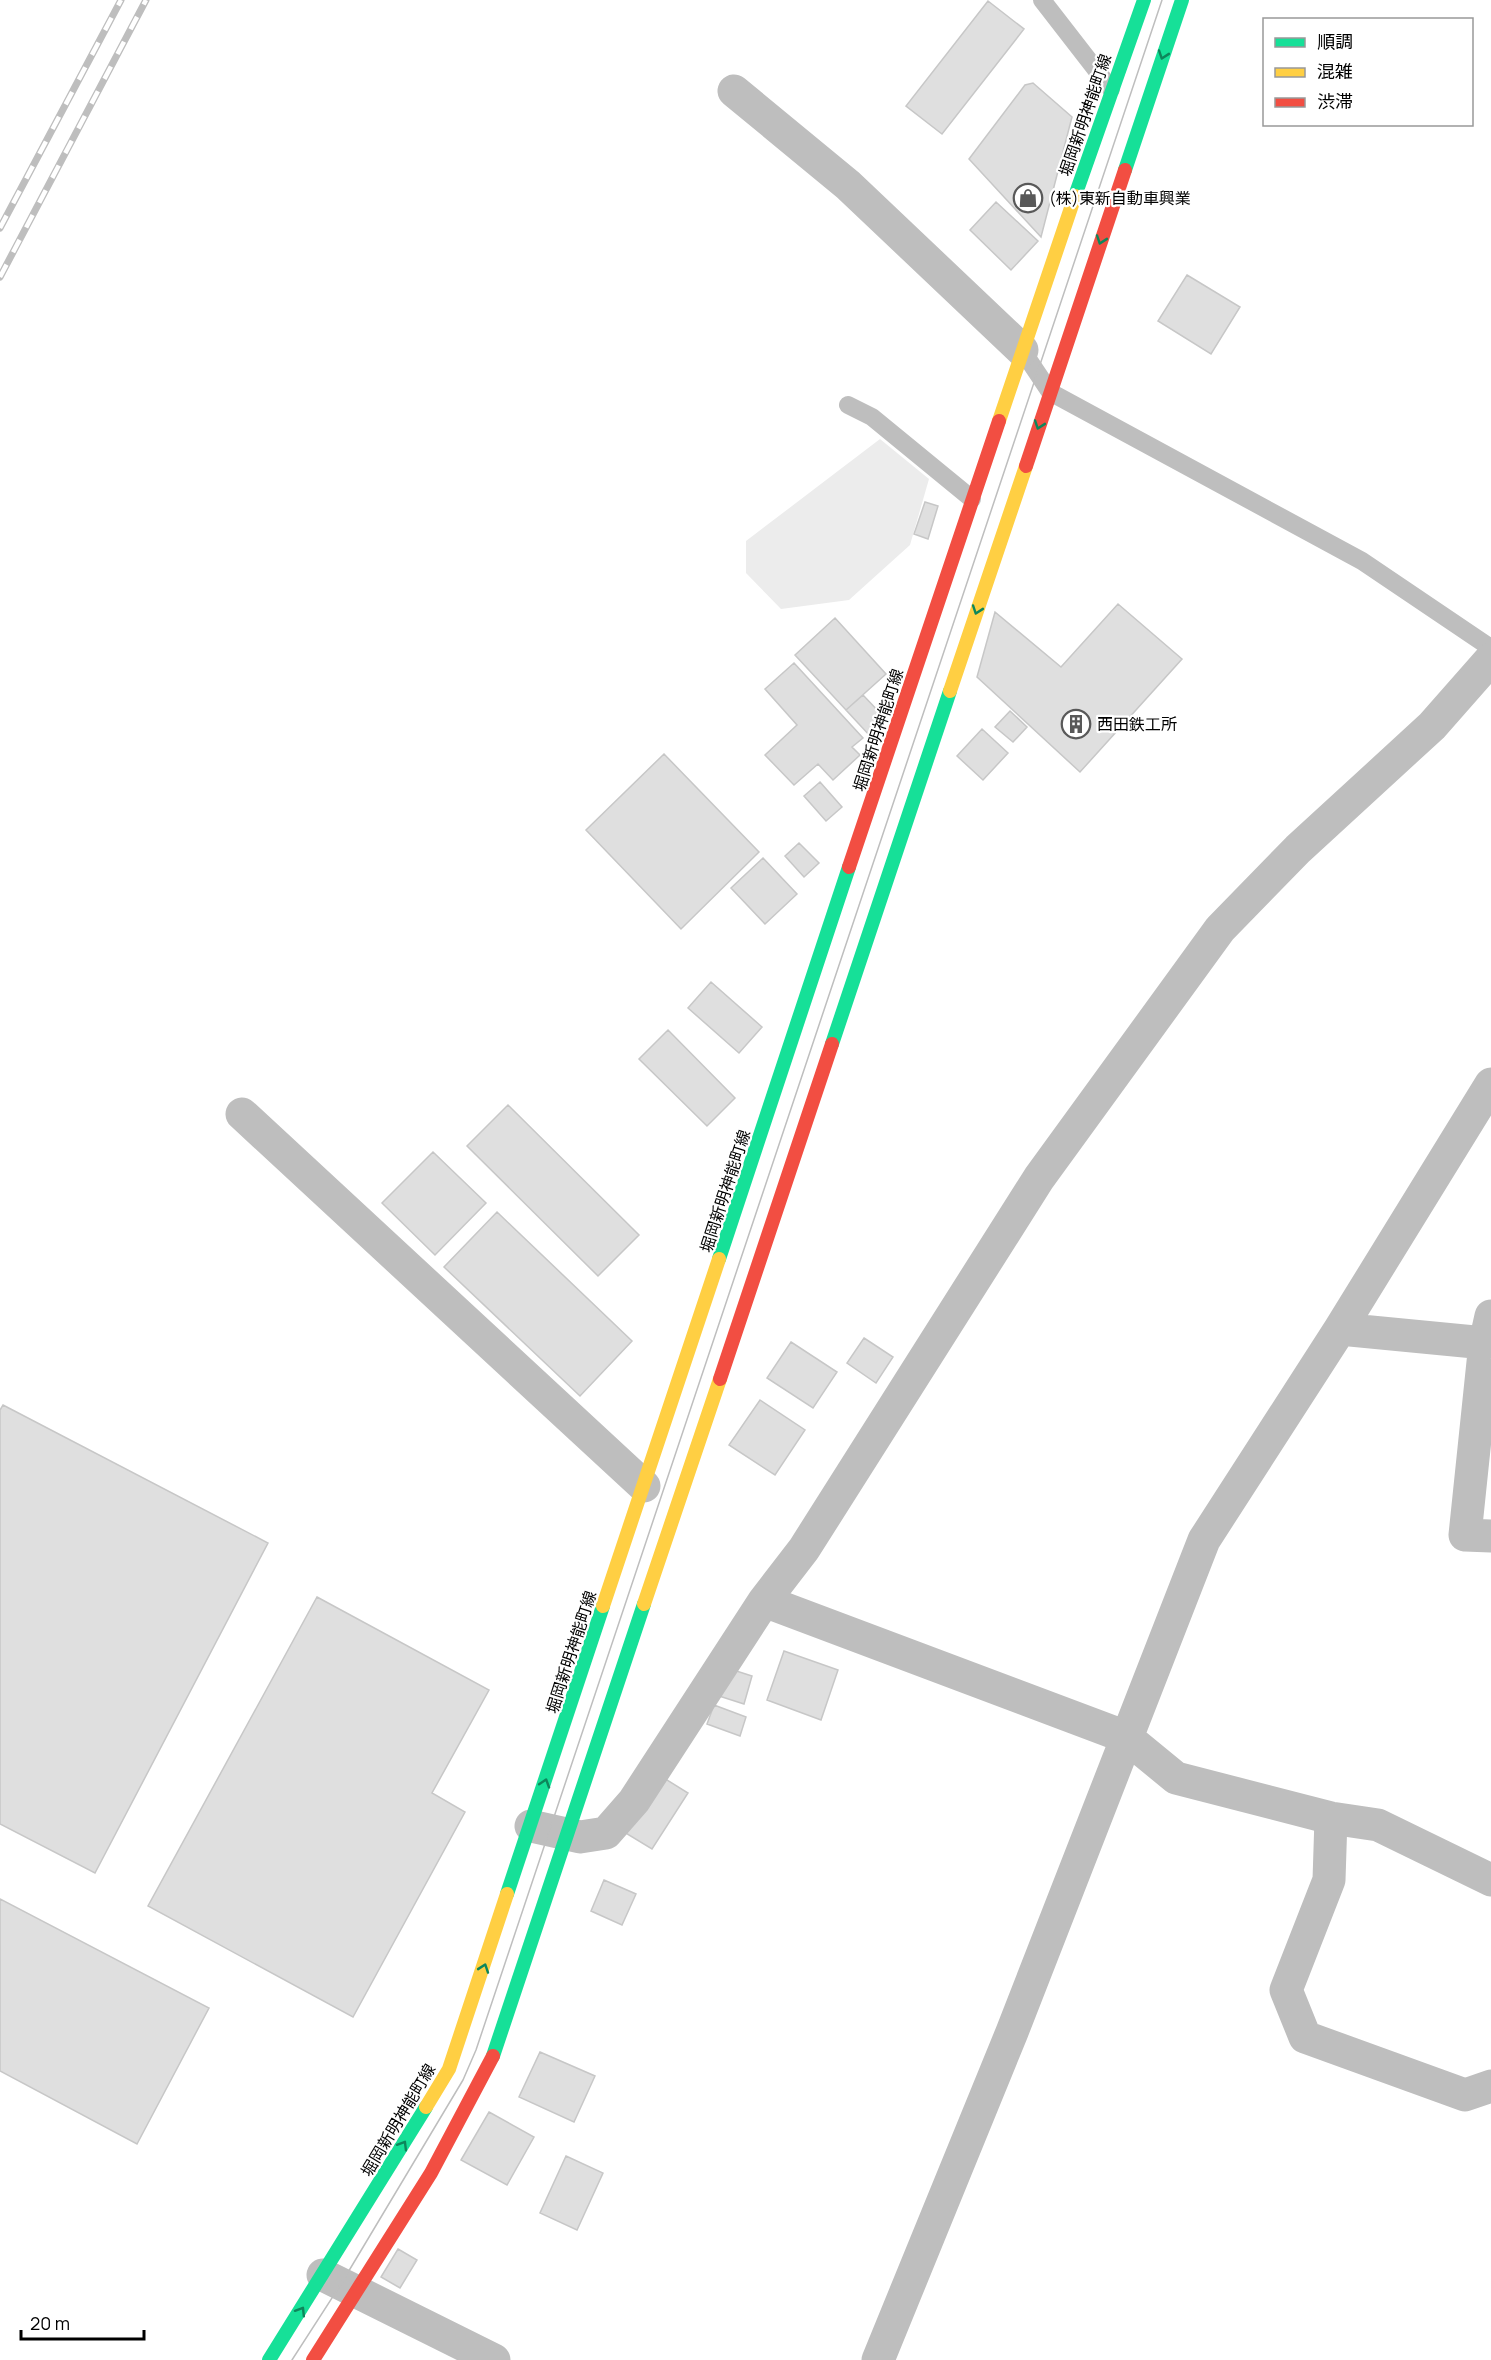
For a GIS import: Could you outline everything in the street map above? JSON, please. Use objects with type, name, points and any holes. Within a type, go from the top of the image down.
[{"type":"main road","name":"堀岡新明神能町線","points":[[269,2360],[449,2069],[1022,350],[1111,89],[1144,0]]},
{"type":"main road","points":[[313,2360],[433,2172],[469,2108],[493,2055],[1182,0]]},
{"type":"street","points":[[734,91],[848,185],[1022,350]]},
{"type":"street","points":[[531,1826],[580,1838],[606,1833],[634,1801],[764,1601],[804,1549],[1039,1178],[1220,929],[1298,849],[1432,726],[1491,659]]},
{"type":"street","points":[[878,2360],[1012,2032],[1204,1540],[1340,1329],[1491,1084]]},
{"type":"street","points":[[242,1114],[644,1486]]},
{"type":"street","points":[[1340,1329],[1488,1330],[1465,1535],[1491,1536]]},
{"type":"street","points":[[764,1601],[1126,1737],[1176,1778],[1331,1818],[1378,1825],[1491,1880]]},
{"type":"street","points":[[1331,1818],[1329,1880],[1286,1990],[1305,2037],[1465,2095],[1491,2086]]},
{"type":"street","points":[[323,2275],[494,2360]]},
{"type":"lane","points":[[1042,0],[1111,89]]},
{"type":"lane","points":[[1022,350],[1050,392],[1362,561],[1491,648]]},
{"type":"lane","points":[[848,405],[872,417],[972,499]]},
{"type":"shaded area","points":[[880,439],[929,479],[910,545],[849,600],[781,609],[746,573],[746,541]]},
{"type":"building","points":[[988,1],[1024,29],[942,134],[906,106]]},
{"type":"building","name":"(株)東新自動車興業","points":[[1033,83],[1072,117],[1041,237],[969,159],[1025,85]]},
{"type":"building","points":[[996,202],[1038,241],[1011,270],[970,230]]},
{"type":"building","points":[[1187,275],[1240,307],[1211,354],[1158,321]]},
{"type":"building","points":[[925,502],[938,506],[928,539],[914,534]]},
{"type":"building","name":"西田鉄工所","points":[[1118,604],[1182,659],[1080,772],[977,677],[995,612],[1061,667]]},
{"type":"building","points":[[835,618],[886,674],[846,710],[795,655]]},
{"type":"building","points":[[794,663],[863,738],[852,747],[860,755],[833,780],[818,764],[794,785],[765,755],[797,725],[765,689]]},
{"type":"building","points":[[863,695],[880,713],[870,736],[846,710]]},
{"type":"building","points":[[1010,711],[1027,727],[1013,742],[995,727]]},
{"type":"building","points":[[982,729],[1008,753],[983,780],[957,756]]},
{"type":"building","points":[[664,754],[759,852],[681,929],[586,830]]},
{"type":"building","points":[[820,782],[842,807],[826,821],[804,796]]},
{"type":"building","points":[[799,843],[819,863],[804,877],[785,856]]},
{"type":"building","points":[[763,858],[797,894],[765,924],[731,888]]},
{"type":"building","points":[[711,982],[762,1027],[739,1053],[688,1008]]},
{"type":"building","points":[[668,1030],[735,1098],[707,1126],[639,1059]]},
{"type":"building","points":[[508,1105],[639,1235],[598,1276],[467,1146]]},
{"type":"building","points":[[433,1152],[486,1203],[435,1255],[382,1203]]},
{"type":"building","points":[[497,1212],[632,1341],[580,1396],[444,1267]]},
{"type":"building","points":[[864,1338],[893,1357],[876,1383],[847,1363]]},
{"type":"building","points":[[791,1342],[837,1372],[813,1408],[767,1378]]},
{"type":"building","points":[[760,1400],[805,1430],[775,1475],[729,1445]]},
{"type":"building","points":[[3,1405],[268,1543],[95,1873],[0,1824],[0,1410]]},
{"type":"building","points":[[317,1597],[489,1690],[432,1793],[465,1812],[353,2017],[148,1906]]},
{"type":"building","points":[[784,1651],[838,1670],[821,1720],[767,1700]]},
{"type":"building","points":[[727,1668],[752,1676],[744,1704],[719,1696]]},
{"type":"building","points":[[714,1705],[746,1717],[740,1736],[707,1724]]},
{"type":"building","points":[[659,1775],[688,1793],[652,1849],[624,1832]]},
{"type":"building","points":[[604,1880],[636,1894],[622,1925],[591,1911]]},
{"type":"building","points":[[0,1899],[209,2008],[137,2144],[0,2071]]},
{"type":"building","points":[[540,2052],[595,2076],[574,2122],[519,2097]]},
{"type":"building","points":[[489,2112],[534,2137],[507,2185],[461,2160]]},
{"type":"building","points":[[566,2156],[603,2173],[577,2230],[540,2213]]},
{"type":"building","points":[[398,2249],[417,2260],[400,2288],[381,2277]]},
{"type":"tram line","points":[[292,2360],[341,2284],[463,2080],[476,2050],[1162,0]]},
{"type":"railway","points":[[0,228],[121,0]]},
{"type":"railway","points":[[0,277],[146,0]]},
{"type":"traffic: fast","points":[[1075,196],[1144,0]]},
{"type":"traffic: fast","points":[[1125,170],[1182,0]]},
{"type":"traffic: fast","points":[[832,1044],[950,691]]},
{"type":"traffic: fast","points":[[719,1259],[849,867]]},
{"type":"traffic: fast","points":[[493,2056],[644,1604]]},
{"type":"traffic: fast","points":[[507,1894],[603,1606]]},
{"type":"traffic: fast","points":[[269,2360],[426,2107]]},
{"type":"traffic: slow","points":[[999,421],[1075,196]]},
{"type":"traffic: slow","points":[[950,691],[1026,466]]},
{"type":"traffic: slow","points":[[603,1606],[719,1259]]},
{"type":"traffic: slow","points":[[644,1604],[720,1379]]},
{"type":"traffic: slow","points":[[426,2107],[449,2069],[507,1894]]},
{"type":"traffic: jam","points":[[1026,466],[1125,170]]},
{"type":"traffic: jam","points":[[849,867],[999,421]]},
{"type":"traffic: jam","points":[[720,1379],[832,1044]]},
{"type":"traffic: jam","points":[[313,2360],[431,2173],[493,2056]]},
{"type":"place","name":"(株)東新自動車興業","points":[[1028,198]]},
{"type":"place","name":"西田鉄工所","points":[[1076,724]]}]
